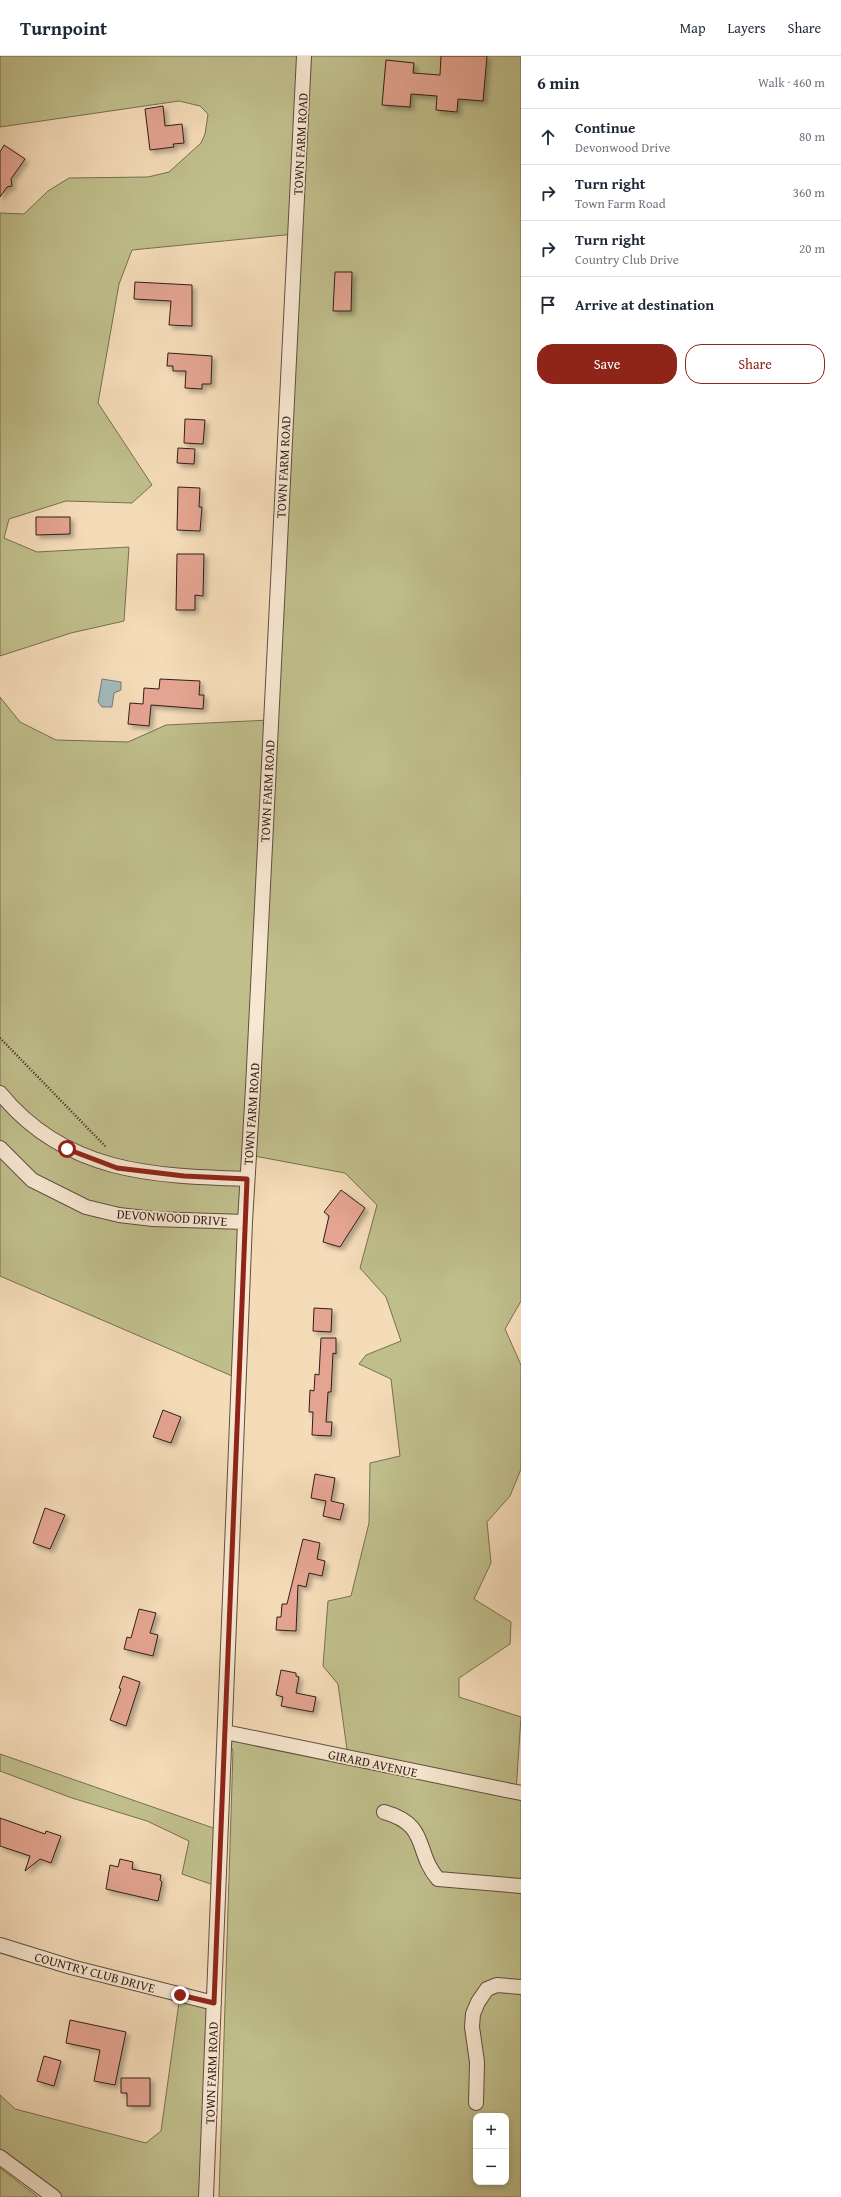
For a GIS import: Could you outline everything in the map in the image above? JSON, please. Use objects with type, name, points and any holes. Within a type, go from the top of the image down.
[{"type":"street","name":"TOWN FARM ROAD","points":[[206,2197],[226,1732],[245,1222],[253,1088],[304,56]]},
{"type":"street","points":[[0,1093],[28,1122],[67,1149],[117,1168],[184,1176],[247,1179]]},
{"type":"street","name":"DEVONWOOD DRIVE","points":[[0,1148],[32,1180],[86,1207],[119,1215],[153,1219],[245,1222]]},
{"type":"street","name":"GIRARD AVENUE","points":[[226,1732],[521,1793]]},
{"type":"street","points":[[384,1812],[400,1816],[419,1835],[430,1870],[438,1879],[521,1886]]},
{"type":"street","name":"COUNTRY CLUB DRIVE","points":[[0,1945],[71,1967],[214,2003]]},
{"type":"street","points":[[476,2103],[477,2062],[472,2027],[473,2014],[478,2002],[487,1989],[497,1985],[521,1987]]},
{"type":"street","points":[[0,2157],[54,2197]]},
{"type":"path","points":[[0,1038],[112,1151]]},
{"type":"shaded area","points":[[0,56],[521,56],[521,1301],[505,1329],[521,1365],[521,1469],[510,1496],[487,1522],[491,1563],[474,1599],[511,1622],[510,1644],[459,1678],[459,1697],[521,1717],[516,1792],[521,1793],[521,2197],[219,2197],[233,1751],[225,1732],[348,1757],[338,1684],[323,1666],[328,1601],[351,1596],[369,1523],[370,1463],[400,1456],[391,1379],[359,1364],[366,1355],[401,1341],[386,1297],[360,1268],[377,1205],[345,1173],[249,1155],[239,1379],[0,1276],[0,697],[20,722],[56,740],[128,742],[166,725],[270,720],[295,234],[132,250],[119,284],[98,403],[152,485],[132,503],[66,501],[9,519],[4,538],[37,552],[129,547],[124,621],[71,633],[0,656],[0,213],[24,214],[48,191],[69,178],[148,177],[169,172],[201,143],[205,134],[208,114],[200,106],[179,101],[0,127]]},
{"type":"shaded area","points":[[0,1754],[222,1831],[219,1887],[182,1874],[189,1841],[147,1821],[72,1798],[0,1771]]},
{"type":"shaded area","points":[[180,1995],[214,2003],[206,2197],[54,2197],[0,2157],[0,2095],[15,2109],[146,2143],[161,2131]]},
{"type":"shaded area","points":[[0,2168],[38,2197],[0,2197]]},
{"type":"water","points":[[102,679],[121,682],[121,690],[114,693],[112,707],[102,707],[98,702]]},
{"type":"building","points":[[441,56],[487,56],[483,101],[458,99],[457,112],[436,110],[437,96],[411,94],[410,107],[382,105],[386,60],[414,63],[413,73],[440,75]]},
{"type":"building","points":[[163,106],[165,126],[182,124],[184,143],[173,144],[174,147],[150,150],[145,109]]},
{"type":"building","points":[[4,145],[25,159],[11,179],[12,186],[7,187],[0,197],[0,152]]},
{"type":"building","points":[[335,272],[352,272],[351,311],[333,311]]},
{"type":"building","points":[[135,282],[192,285],[192,326],[169,325],[171,301],[134,299]]},
{"type":"building","points":[[168,353],[212,356],[211,384],[202,384],[202,389],[185,388],[186,371],[173,371],[173,366],[167,366]]},
{"type":"building","points":[[185,419],[205,420],[203,444],[184,443]]},
{"type":"building","points":[[178,448],[195,449],[194,464],[177,463]]},
{"type":"building","points":[[178,487],[200,488],[199,507],[202,507],[200,531],[177,530]]},
{"type":"building","points":[[36,517],[70,517],[70,534],[36,535]]},
{"type":"building","points":[[177,554],[204,554],[203,596],[195,595],[195,610],[176,610]]},
{"type":"building","points":[[160,679],[200,681],[199,695],[204,695],[203,709],[151,705],[149,726],[128,724],[130,703],[143,704],[144,688],[159,689]]},
{"type":"building","points":[[341,1190],[365,1208],[340,1247],[323,1242],[329,1216],[324,1212]]},
{"type":"building","points":[[314,1308],[332,1309],[331,1332],[313,1331]]},
{"type":"building","points":[[321,1338],[336,1338],[336,1354],[333,1353],[331,1392],[328,1392],[326,1422],[332,1422],[331,1436],[312,1435],[313,1412],[309,1412],[310,1390],[314,1391],[315,1374],[319,1375]]},
{"type":"building","points":[[163,1410],[181,1417],[171,1443],[153,1437]]},
{"type":"building","points":[[315,1474],[335,1478],[331,1501],[344,1504],[340,1520],[323,1516],[326,1501],[311,1498]]},
{"type":"building","points":[[45,1508],[65,1515],[50,1549],[33,1543]]},
{"type":"building","points":[[303,1539],[320,1543],[317,1559],[325,1561],[322,1576],[309,1573],[306,1587],[298,1585],[296,1631],[276,1630],[277,1617],[281,1617],[282,1604],[287,1604]]},
{"type":"building","points":[[139,1609],[156,1613],[150,1633],[158,1635],[153,1656],[124,1649],[127,1637],[131,1638]]},
{"type":"building","points":[[281,1670],[296,1673],[296,1676],[299,1677],[296,1693],[316,1697],[313,1712],[281,1706],[283,1697],[276,1695]]},
{"type":"building","points":[[123,1676],[140,1682],[126,1726],[110,1720],[121,1689],[119,1688]]},
{"type":"building","points":[[0,1818],[45,1834],[46,1831],[61,1836],[51,1863],[40,1859],[25,1871],[30,1856],[0,1846]]},
{"type":"building","points":[[120,1859],[133,1862],[132,1869],[161,1875],[160,1880],[162,1882],[158,1901],[106,1889],[110,1865],[118,1867]]},
{"type":"building","points":[[70,2020],[126,2032],[115,2085],[94,2081],[100,2050],[66,2043]]},
{"type":"building","points":[[44,2056],[61,2061],[54,2086],[37,2081]]},
{"type":"building","points":[[121,2078],[150,2078],[150,2106],[127,2106],[127,2093],[121,2093]]},
{"type":"route","points":[[67,1149],[117,1168],[184,1176],[247,1179],[214,2003],[180,1995]]}]
